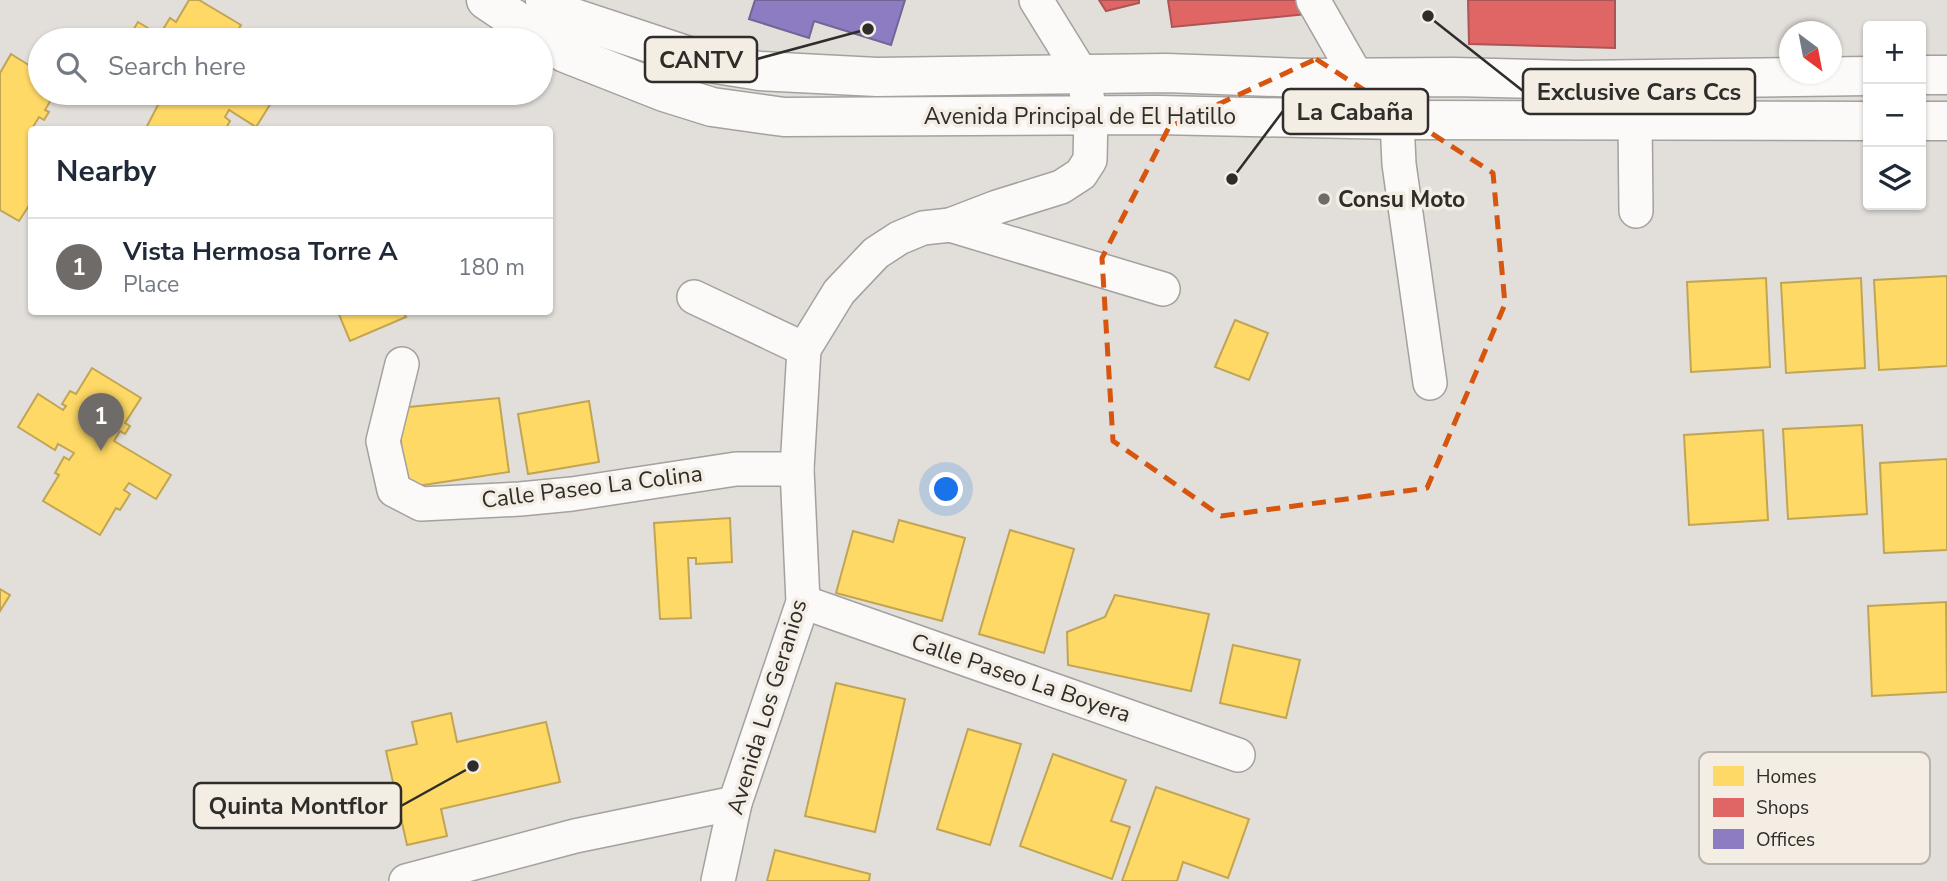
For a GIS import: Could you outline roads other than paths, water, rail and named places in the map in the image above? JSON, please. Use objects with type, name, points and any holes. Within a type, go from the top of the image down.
[{"type":"main road","name":"Avenida Principal de El Hatillo","points":[[486,0],[528,28]]},
{"type":"main road","name":"Avenida Principal de El Hatillo","points":[[545,0],[571,17],[657,47],[710,63],[761,71],[877,77],[1166,73],[1303,78],[1576,80],[1863,76]]},
{"type":"main road","name":"Avenida Principal de El Hatillo","points":[[553,45],[565,53],[664,92],[712,107],[784,117],[1091,115],[1397,120],[1863,121]]},
{"type":"main road","points":[[1926,75],[1947,75]]},
{"type":"main road","points":[[1926,121],[1947,121]]},
{"type":"street","points":[[1036,0],[1083,76]]},
{"type":"street","points":[[1313,0],[1357,77]]},
{"type":"street","name":"Avenida Los Geranios","points":[[718,881],[735,803],[803,602],[797,469],[804,349],[839,292],[876,253],[899,238],[923,228],[950,225],[1072,181],[1081,174],[1090,160],[1091,115],[1083,76]]},
{"type":"street","points":[[1397,120],[1399,164],[1430,383]]},
{"type":"street","points":[[1635,120],[1636,211]]},
{"type":"street","points":[[950,225],[1163,289]]},
{"type":"street","points":[[694,297],[804,349]]},
{"type":"street","name":"Calle Paseo La Colina","points":[[402,364],[383,441],[394,490],[421,504],[572,494],[736,469],[797,469]]},
{"type":"street","name":"Calle Paseo La Boyera","points":[[803,602],[1238,755]]},
{"type":"street","points":[[406,881],[575,836],[735,803]]},
{"type":"place","name":"Exclusive Cars Ccs","points":[[1428,16]]},
{"type":"place","name":"CANTV","points":[[868,29]]},
{"type":"place","name":"La Cabaña","points":[[1232,179]]},
{"type":"place","name":"Consu Moto","points":[[1324,199]]},
{"type":"place","name":"Vista Hermosa Torre A","points":[[101,451]]},
{"type":"place","name":"Quinta Montflor","points":[[473,766]]}]
